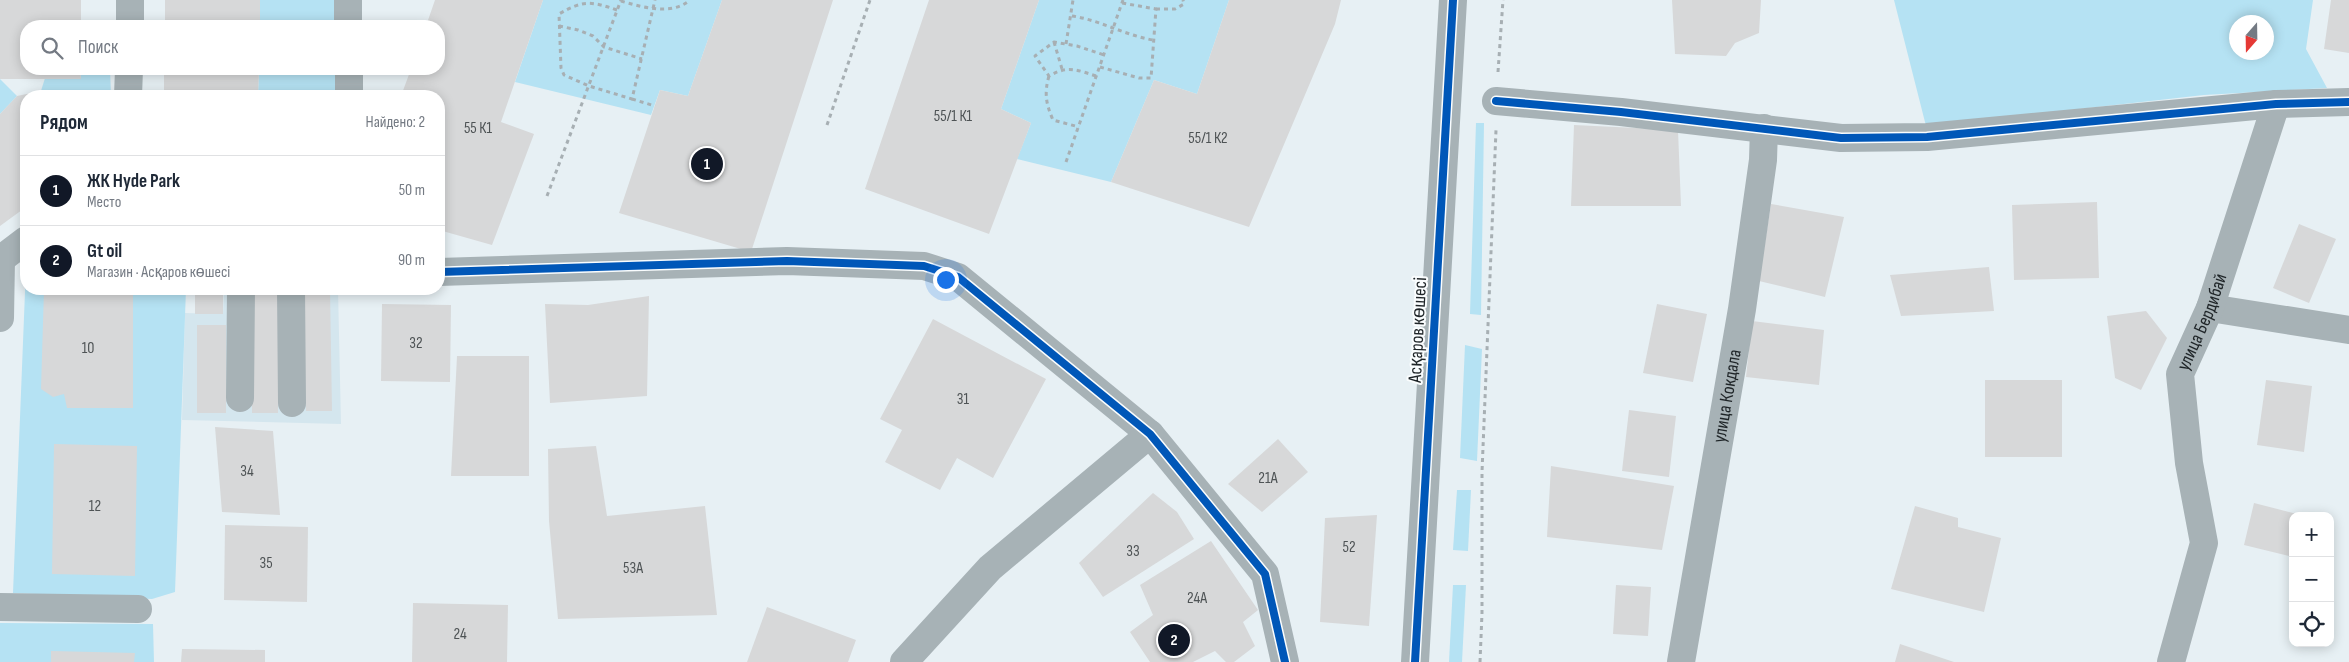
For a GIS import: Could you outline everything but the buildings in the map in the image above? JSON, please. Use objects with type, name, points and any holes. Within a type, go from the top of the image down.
[{"type":"street","points":[[130,0],[130,20]]},
{"type":"street","points":[[348,0],[348,20]]},
{"type":"street","name":"Асқаров көшесі","points":[[1415,662],[1453,0]]},
{"type":"street","points":[[128,90],[129,75]]},
{"type":"street","points":[[349,75],[349,90]]},
{"type":"street","points":[[1496,101],[1764,128],[1841,138],[1927,137],[2276,104],[2349,102]]},
{"type":"street","name":"улица Бердибай","points":[[2172,662],[2204,543],[2189,463],[2180,374],[2210,308],[2276,104]]},
{"type":"street","name":"улица Кокдала","points":[[1681,662],[1742,309],[1763,160],[1764,128]]},
{"type":"street","points":[[0,318],[9,259],[20,247]]},
{"type":"street","points":[[445,272],[787,260],[924,266],[958,277],[1150,434],[1265,574],[1285,662],[1304,662]]},
{"type":"street","points":[[240,398],[241,295]]},
{"type":"street","points":[[291,295],[292,403]]},
{"type":"street","points":[[2210,308],[2349,330]]},
{"type":"street","points":[[904,662],[990,568],[1150,434]]},
{"type":"street","points":[[0,607],[138,609]]},
{"type":"path","points":[[547,196],[621,0],[653,8],[684,5],[690,0]]},
{"type":"path","points":[[632,99],[655,0]]},
{"type":"path","points":[[827,125],[870,0]]},
{"type":"path","points":[[1066,44],[1074,0]]},
{"type":"path","points":[[1066,162],[1123,1],[1156,9],[1175,9],[1184,4],[1183,0]]},
{"type":"path","points":[[1480,662],[1482,472],[1496,101],[1503,0]]},
{"type":"path","points":[[617,10],[591,2],[573,4],[559,14],[561,68],[564,75],[588,86],[655,106]]},
{"type":"path","points":[[1100,66],[1139,78],[1151,78],[1154,62],[1153,40],[1156,9]]},
{"type":"path","points":[[1072,16],[1090,18],[1113,29],[1136,37],[1153,40]]},
{"type":"path","points":[[559,26],[578,30],[593,36],[604,47],[642,59]]},
{"type":"path","points":[[1050,76],[1035,56],[1054,42],[1104,55]]},
{"type":"path","points":[[1054,42],[1062,69]]},
{"type":"path","points":[[1079,127],[1053,120],[1047,106],[1046,88],[1050,76],[1062,69],[1075,70],[1096,76]]},
{"type":"shaded area","points":[[260,0],[336,0],[336,20],[260,20]]},
{"type":"shaded area","points":[[543,0],[722,0],[688,96],[660,90],[651,115],[515,82]]},
{"type":"shaded area","points":[[1039,0],[1229,0],[1197,94],[1154,80],[1111,182],[1017,159],[1031,123],[1001,109]]},
{"type":"shaded area","points":[[1894,0],[2313,0],[2306,49],[2327,88],[2204,95],[1926,126]]},
{"type":"shaded area","points":[[81,75],[110,75],[111,90],[41,90],[45,78],[81,78]]},
{"type":"shaded area","points":[[259,75],[337,75],[337,90],[258,90]]},
{"type":"shaded area","points":[[0,79],[17,96],[0,114]]},
{"type":"shaded area","points":[[1476,123],[1484,123],[1481,315],[1470,314]]},
{"type":"shaded area","points":[[25,295],[186,295],[175,592],[152,599],[13,593]]},
{"type":"shaded area","points":[[224,295],[338,295],[341,424],[182,420],[185,313],[223,314]]},
{"type":"shaded area","points":[[1465,345],[1482,349],[1477,461],[1460,458]]},
{"type":"shaded area","points":[[1457,490],[1471,490],[1468,551],[1453,550]]},
{"type":"shaded area","points":[[1453,585],[1466,585],[1462,662],[1449,662]]},
{"type":"shaded area","points":[[0,623],[153,624],[154,662],[0,662]]},
{"type":"cycle path","points":[[1415,662],[1453,0]]},
{"type":"cycle path","points":[[1496,101],[1621,112],[1841,138],[1927,137],[2276,104],[2349,102]]},
{"type":"cycle path","points":[[445,272],[787,261],[924,266],[958,277],[1150,434],[1265,574],[1285,662]]},
{"type":"place","name":"ЖК Hyde Park","points":[[707,164]]},
{"type":"place","name":"Gt oil","points":[[1174,640]]}]
